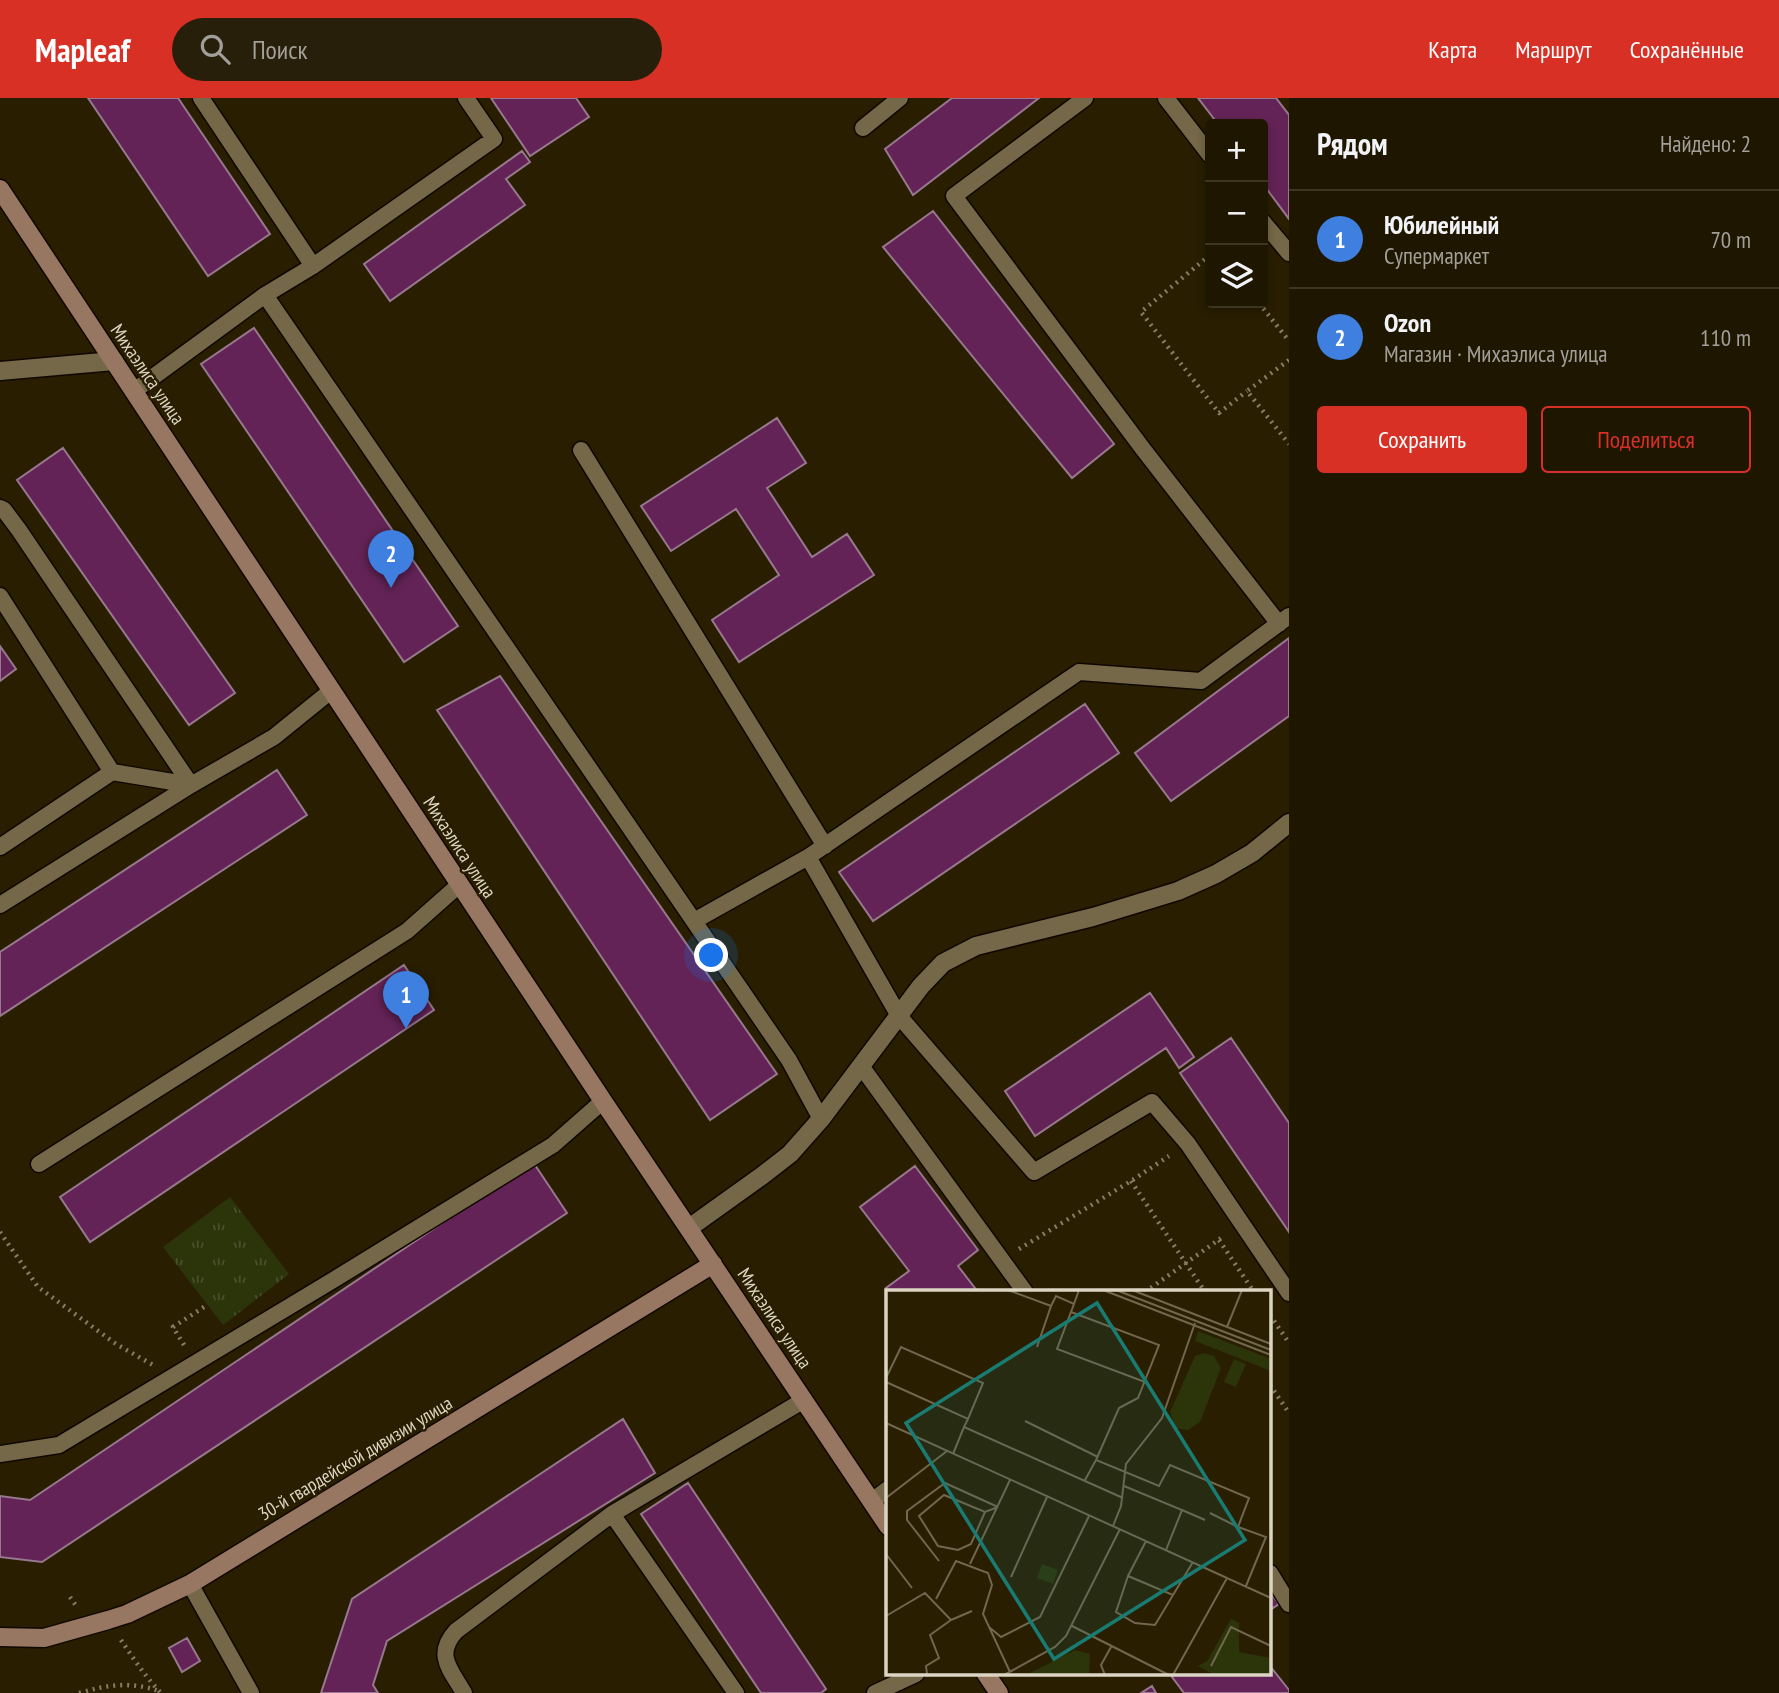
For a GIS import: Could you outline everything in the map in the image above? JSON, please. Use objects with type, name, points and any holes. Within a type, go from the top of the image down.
[{"type":"street","name":"Михаэлиса улица","points":[[0,189],[603,1101],[886,1523]]},
{"type":"street","points":[[0,371],[114,361]]},
{"type":"street","points":[[689,1228],[790,1154],[821,1119],[920,986],[943,963],[976,946],[1093,917],[1178,891],[1216,874],[1252,853],[1289,823]]},
{"type":"street","name":"30-й гвардейской дивизии улица","points":[[0,1637],[44,1638],[127,1614],[190,1584],[713,1264]]},
{"type":"street","points":[[987,1676],[999,1693]]},
{"type":"lane","points":[[201,98],[313,267]]},
{"type":"lane","points":[[134,391],[265,295],[313,267],[494,139],[466,98]]},
{"type":"lane","points":[[863,128],[900,98]]},
{"type":"lane","points":[[694,921],[808,857],[1079,673],[1200,681],[1284,620],[1143,449],[954,196],[1086,98]]},
{"type":"lane","points":[[1166,98],[1205,149]]},
{"type":"lane","points":[[1268,228],[1289,253]]},
{"type":"lane","points":[[265,295],[789,1060],[821,1119]]},
{"type":"lane","points":[[581,450],[825,846]]},
{"type":"lane","points":[[0,508],[19,530],[191,785]]},
{"type":"lane","points":[[0,596],[112,772]]},
{"type":"lane","points":[[0,905],[191,785],[274,737],[331,690]]},
{"type":"lane","points":[[0,848],[112,772],[191,785]]},
{"type":"lane","points":[[808,857],[899,1016],[1034,1172],[1152,1102],[1188,1144],[1289,1293]]},
{"type":"lane","points":[[39,1164],[407,931],[460,884]]},
{"type":"lane","points":[[861,1066],[1024,1290]]},
{"type":"lane","points":[[0,1454],[59,1445],[553,1145],[603,1101]]},
{"type":"lane","points":[[464,1693],[446,1662],[444,1651],[447,1641],[456,1631],[612,1514],[804,1399]]},
{"type":"lane","points":[[872,1501],[886,1490]]},
{"type":"lane","points":[[612,1514],[736,1693]]},
{"type":"lane","points":[[1272,1576],[1289,1604]]},
{"type":"lane","points":[[190,1584],[251,1693]]},
{"type":"lane","points":[[875,1693],[912,1676]]},
{"type":"path","points":[[1205,259],[1141,312],[1219,413],[1289,360]]},
{"type":"path","points":[[1263,308],[1289,341]]},
{"type":"path","points":[[1247,391],[1289,444]]},
{"type":"path","points":[[1001,1260],[1188,1144]]},
{"type":"path","points":[[1131,1181],[1204,1290]]},
{"type":"path","points":[[1147,1290],[1242,1223]]},
{"type":"path","points":[[0,1232],[38,1287],[116,1344],[173,1377]]},
{"type":"path","points":[[1219,1240],[1253,1290]]},
{"type":"path","points":[[196,1363],[173,1327],[207,1305]]},
{"type":"path","points":[[1272,1318],[1289,1343]]},
{"type":"path","points":[[1272,1388],[1289,1413]]},
{"type":"path","points":[[79,1693],[106,1685],[144,1686],[162,1693]]},
{"type":"green space","points":[[230,1197],[289,1274],[223,1325],[163,1247]]},
{"type":"building","points":[[88,98],[178,98],[270,234],[208,276]]},
{"type":"building","points":[[491,98],[576,98],[589,117],[530,156]]},
{"type":"building","points":[[952,98],[1039,98],[913,195],[885,149]]},
{"type":"building","points":[[1198,98],[1276,98],[1289,115],[1289,219],[1268,191],[1268,119],[1214,119]]},
{"type":"building","points":[[522,151],[530,162],[506,179],[525,205],[390,301],[364,264]]},
{"type":"building","points":[[933,211],[1114,444],[1072,478],[883,247]]},
{"type":"building","points":[[254,328],[458,626],[404,662],[201,364]]},
{"type":"building","points":[[777,418],[806,463],[767,488],[812,557],[847,534],[874,575],[739,662],[712,620],[779,575],[736,509],[671,551],[641,506]]},
{"type":"building","points":[[63,448],[235,693],[189,725],[17,480]]},
{"type":"building","points":[[1289,638],[1289,716],[1171,801],[1135,753]]},
{"type":"building","points":[[0,646],[16,669],[0,681]]},
{"type":"building","points":[[500,676],[777,1074],[710,1120],[437,710]]},
{"type":"building","points":[[1085,704],[1119,753],[873,921],[839,872]]},
{"type":"building","points":[[277,770],[307,815],[0,1016],[0,952]]},
{"type":"building","points":[[404,965],[434,1010],[90,1242],[60,1197]]},
{"type":"building","points":[[1150,993],[1194,1057],[1179,1068],[1166,1048],[1035,1136],[1005,1091]]},
{"type":"building","points":[[1231,1038],[1289,1123],[1289,1232],[1180,1073]]},
{"type":"building","points":[[533,1162],[567,1213],[42,1562],[0,1557],[0,1496],[30,1500]]},
{"type":"building","points":[[915,1166],[978,1250],[958,1266],[976,1290],[888,1290],[886,1288],[909,1271],[860,1207]]},
{"type":"building","points":[[623,1419],[655,1473],[387,1641],[373,1685],[378,1693],[321,1693],[352,1599]]},
{"type":"building","points":[[688,1483],[826,1689],[821,1693],[761,1693],[641,1514]]},
{"type":"building","points":[[1272,1595],[1279,1604],[1272,1609]]},
{"type":"building","points":[[187,1638],[200,1661],[182,1672],[169,1648]]},
{"type":"building","points":[[1272,1669],[1289,1693],[1184,1693],[1172,1677],[1272,1676]]},
{"type":"building","points":[[1152,1686],[1156,1693],[1141,1693]]},
{"type":"place","name":"Ozon","points":[[391,588]]},
{"type":"place","name":"Юбилейный","points":[[406,1029]]}]
